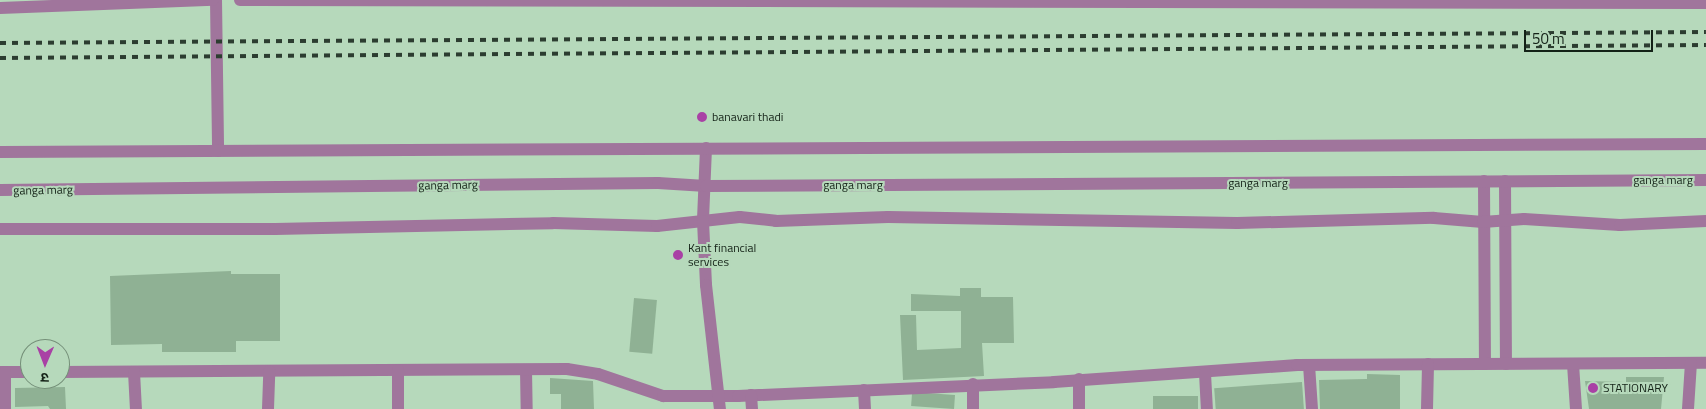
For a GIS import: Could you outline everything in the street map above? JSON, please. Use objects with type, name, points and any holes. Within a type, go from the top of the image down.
[{"type":"street","points":[[0,8],[214,0],[218,151]]},
{"type":"street","points":[[240,0],[1706,3]]},
{"type":"street","points":[[0,152],[1706,144]]},
{"type":"street","points":[[706,148],[706,186],[703,221],[706,285],[720,409]]},
{"type":"street","name":"ganga marg","points":[[0,190],[658,183],[706,186],[1706,180]]},
{"type":"street","points":[[1484,181],[1485,364]]},
{"type":"street","points":[[1504,181],[1506,364]]},
{"type":"street","points":[[0,229],[478,227],[552,223],[656,226],[740,217],[776,221],[838,220],[888,216],[1237,223],[1298,219],[1434,218],[1483,222],[1524,219],[1620,225],[1706,221]]},
{"type":"street","points":[[1688,409],[1691,363]]},
{"type":"street","points":[[70,372],[567,369],[598,374],[662,403],[720,396],[1079,380],[1309,365],[1706,363]]},
{"type":"street","points":[[1427,409],[1428,364]]},
{"type":"street","points":[[1573,364],[1576,409]]},
{"type":"street","points":[[1309,365],[1312,409]]},
{"type":"street","points":[[398,370],[398,409]]},
{"type":"street","points":[[526,370],[527,409]]},
{"type":"street","points":[[268,409],[270,371]]},
{"type":"street","points":[[5,409],[3,372],[20,372]]},
{"type":"street","points":[[134,372],[136,409]]},
{"type":"street","points":[[1205,373],[1207,409]]},
{"type":"street","points":[[1079,380],[1079,409]]},
{"type":"street","points":[[973,384],[973,409]]},
{"type":"street","points":[[864,390],[865,409]]},
{"type":"street","points":[[751,395],[752,409]]},
{"type":"building","points":[[231,271],[231,274],[280,274],[280,341],[236,341],[236,352],[162,352],[162,344],[111,345],[110,276]]},
{"type":"building","points":[[960,288],[981,288],[981,297],[1013,297],[1014,343],[982,343],[984,376],[903,380],[900,315],[916,315],[917,350],[961,348],[961,311],[911,311],[911,294],[960,296]]},
{"type":"building","points":[[634,298],[657,300],[652,354],[629,352]]},
{"type":"building","points":[[1367,374],[1400,375],[1400,409],[1320,409],[1319,380],[1367,379]]},
{"type":"building","points":[[1626,377],[1664,377],[1661,409],[1589,409],[1585,381],[1626,382]]},
{"type":"building","points":[[550,378],[593,381],[594,409],[561,409],[561,394],[550,394]]},
{"type":"building","points":[[1302,382],[1304,409],[1216,409],[1214,388]]},
{"type":"building","points":[[15,388],[65,389],[66,409],[50,409],[48,406],[15,407]]},
{"type":"building","points":[[912,392],[955,395],[954,409],[911,406]]},
{"type":"building","points":[[1153,396],[1198,396],[1198,409],[1153,409]]},
{"type":"railway","points":[[0,43],[1706,32]]},
{"type":"railway","points":[[0,58],[1706,45]]},
{"type":"place","name":"banavari thadi","points":[[702,117]]},
{"type":"place","name":"Kant financial services","points":[[678,255]]},
{"type":"place","name":"STATIONARY","points":[[1593,388]]}]
